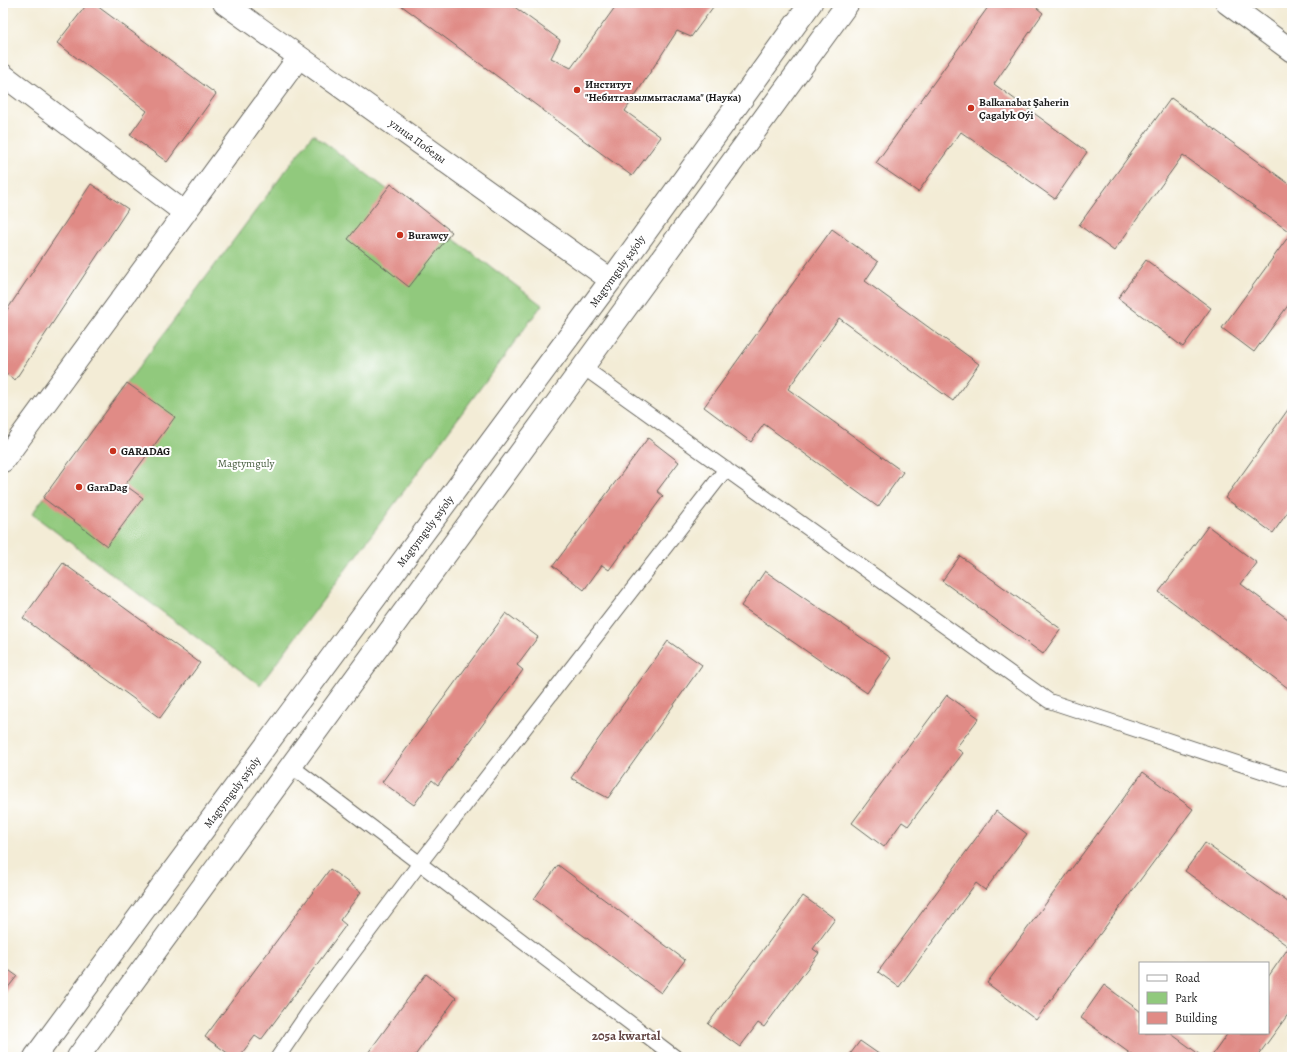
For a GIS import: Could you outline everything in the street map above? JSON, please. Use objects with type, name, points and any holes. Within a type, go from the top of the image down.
[{"type":"street","name":"улица Победы","points":[[224,3],[611,280]]},
{"type":"street","name":"Magtymguly şaýoly","points":[[35,1057],[611,280],[811,3]]},
{"type":"street","points":[[78,1057],[848,3]]},
{"type":"street","points":[[1227,3],[1292,51]]},
{"type":"street","points":[[3,461],[299,57]]},
{"type":"street","points":[[3,75],[185,213]]},
{"type":"lane","points":[[583,367],[1050,701],[1292,781]]},
{"type":"lane","points":[[278,1057],[310,1010],[420,863],[726,470]]},
{"type":"lane","points":[[291,766],[675,1057]]},
{"type":"green space","name":"Magtymguly","points":[[313,134],[542,305],[260,685],[32,514],[127,383]]},
{"type":"building","points":[[88,3],[93,3],[216,94],[167,162],[130,135],[147,111],[57,43]]},
{"type":"building","name":"Институт \"Небитгазылмытаслама\" (Наука)","points":[[398,3],[509,3],[560,40],[551,58],[571,68],[618,3],[716,3],[691,37],[677,31],[625,111],[661,137],[632,176]]},
{"type":"building","name":"Balkanabat Şaherin Çagalyk Oýi","points":[[991,3],[1031,3],[1043,13],[994,84],[1087,152],[1055,199],[961,132],[918,192],[876,163]]},
{"type":"building","points":[[1171,98],[1292,186],[1292,300],[1254,352],[1222,328],[1291,233],[1183,155],[1114,251],[1079,225]]},
{"type":"building","points":[[91,184],[128,209],[15,380],[3,372],[3,316]]},
{"type":"building","name":"Burawçy","points":[[391,184],[452,232],[409,287],[348,239]]},
{"type":"building","points":[[832,229],[878,262],[865,281],[979,364],[953,401],[839,318],[788,389],[903,472],[878,507],[764,424],[751,442],[704,407]]},
{"type":"building","points":[[1146,260],[1211,308],[1183,347],[1118,298]]},
{"type":"building","name":"GARADAG","points":[[127,383],[175,417],[125,485],[143,498],[107,546],[43,498]]},
{"type":"building","points":[[1292,404],[1292,506],[1273,533],[1225,498]]},
{"type":"building","points":[[648,438],[679,462],[657,491],[663,496],[609,570],[602,565],[584,590],[553,566]]},
{"type":"building","points":[[1208,526],[1257,563],[1241,584],[1292,622],[1292,691],[1159,592]]},
{"type":"building","points":[[960,556],[1061,629],[1043,654],[942,581]]},
{"type":"building","points":[[63,563],[200,663],[160,718],[23,618]]},
{"type":"building","points":[[765,571],[891,658],[867,693],[741,606]]},
{"type":"building","points":[[506,613],[538,637],[517,665],[523,670],[438,785],[432,780],[414,805],[382,782]]},
{"type":"building","points":[[668,641],[702,665],[608,798],[571,778]]},
{"type":"building","points":[[947,695],[979,718],[956,748],[963,753],[908,826],[902,822],[884,847],[852,823]]},
{"type":"building","points":[[1143,772],[1193,809],[1036,1020],[987,983]]},
{"type":"building","points":[[996,811],[1027,834],[985,890],[976,883],[899,987],[878,972]]},
{"type":"building","points":[[1205,843],[1292,905],[1292,1009],[1257,1057],[1211,1057],[1227,1034],[1269,1034],[1269,976],[1289,947],[1185,871]]},
{"type":"building","points":[[558,865],[685,960],[661,993],[534,899]]},
{"type":"building","points":[[330,869],[361,892],[340,920],[346,925],[261,1040],[255,1036],[239,1057],[233,1057],[205,1037]]},
{"type":"building","points":[[803,896],[835,919],[813,949],[819,953],[764,1027],[758,1023],[740,1047],[708,1024]]},
{"type":"building","points":[[3,966],[17,976],[3,994]]},
{"type":"building","points":[[426,974],[456,998],[414,1057],[365,1057]]},
{"type":"building","points":[[1104,985],[1139,1010],[1139,1034],[1171,1034],[1203,1057],[1135,1057],[1081,1018]]},
{"type":"building","points":[[860,1041],[883,1057],[848,1057]]},
{"type":"place","name":"Институт \"Небитгазылмытаслама\" (Наука)","points":[[577,90]]},
{"type":"place","name":"Balkanabat Şaherin Çagalyk Oýi","points":[[971,108]]},
{"type":"place","name":"Burawçy","points":[[400,235]]},
{"type":"place","name":"GARADAG","points":[[113,451]]},
{"type":"place","name":"GaraDag","points":[[79,487]]},
{"type":"district","name":"205a kwartal","points":[[626,1035]]}]
